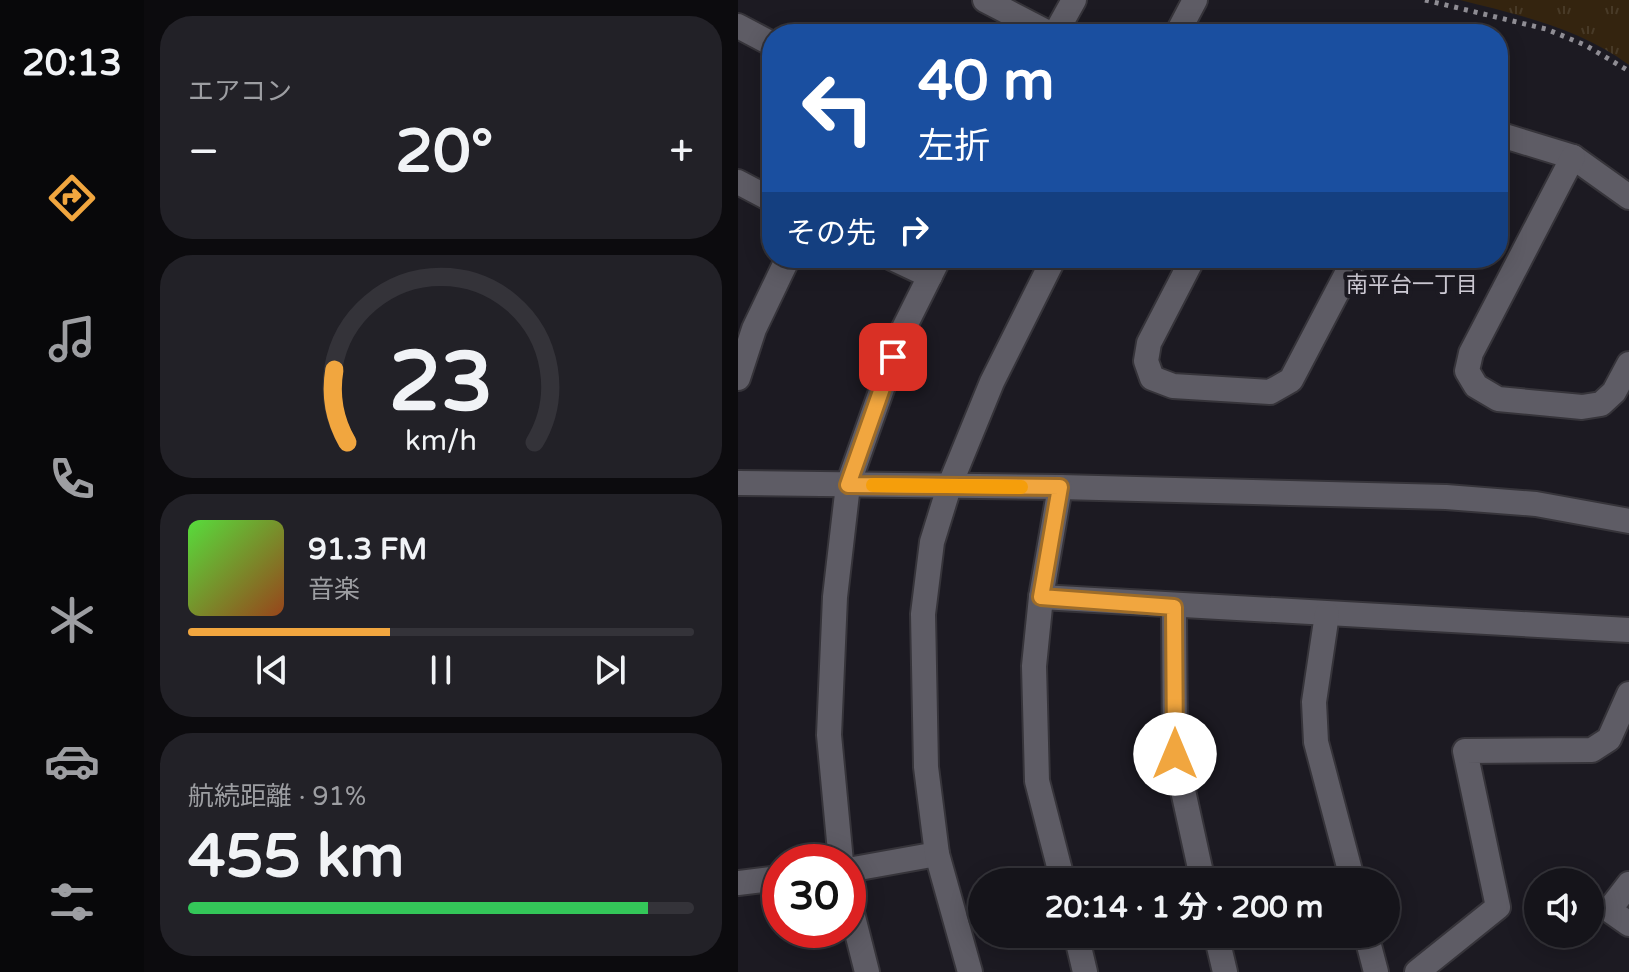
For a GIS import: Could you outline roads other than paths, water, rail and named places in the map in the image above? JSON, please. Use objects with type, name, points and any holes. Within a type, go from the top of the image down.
[{"type":"street","points":[[985,0],[1032,24]]},
{"type":"street","points":[[1058,24],[1074,0]]},
{"type":"street","points":[[1182,24],[1195,0]]},
{"type":"street","points":[[738,26],[762,39]]},
{"type":"street","points":[[1508,137],[1573,157],[1629,197]]},
{"type":"street","points":[[1573,157],[1471,353],[1467,371],[1476,386],[1498,399],[1582,407],[1601,404],[1614,392],[1629,364]]},
{"type":"street","points":[[738,182],[762,195]]},
{"type":"street","points":[[738,378],[754,329],[783,268]]},
{"type":"street","points":[[839,844],[829,735],[835,597],[848,485],[902,332],[934,268]]},
{"type":"street","points":[[970,972],[937,854],[926,767],[923,614],[932,542],[949,487],[992,382],[1049,268]]},
{"type":"street","points":[[1188,268],[1149,343],[1146,361],[1152,378],[1173,386],[1270,392],[1291,380],[1350,268]]},
{"type":"street","points":[[738,483],[1446,497],[1536,504],[1629,521]]},
{"type":"street","points":[[1059,868],[1037,781],[1034,666],[1041,597],[1060,487]]},
{"type":"street","points":[[1041,597],[1174,607],[1629,630]]},
{"type":"street","points":[[1174,607],[1175,754],[1200,868]]},
{"type":"street","points":[[1327,614],[1314,702],[1316,742],[1349,868]]},
{"type":"street","points":[[1417,972],[1498,907],[1465,751],[1592,750],[1609,739],[1629,694]]},
{"type":"street","points":[[866,867],[937,854]]},
{"type":"street","points":[[738,883],[762,880]]},
{"type":"street","points":[[1629,884],[1609,910],[1629,924]]},
{"type":"street","points":[[861,948],[867,972]]},
{"type":"street","points":[[1079,948],[1085,972]]},
{"type":"street","points":[[1219,948],[1225,972]]},
{"type":"street","points":[[1370,948],[1376,972]]},
{"type":"district","name":"南平台一丁目","points":[[1412,284]]}]
